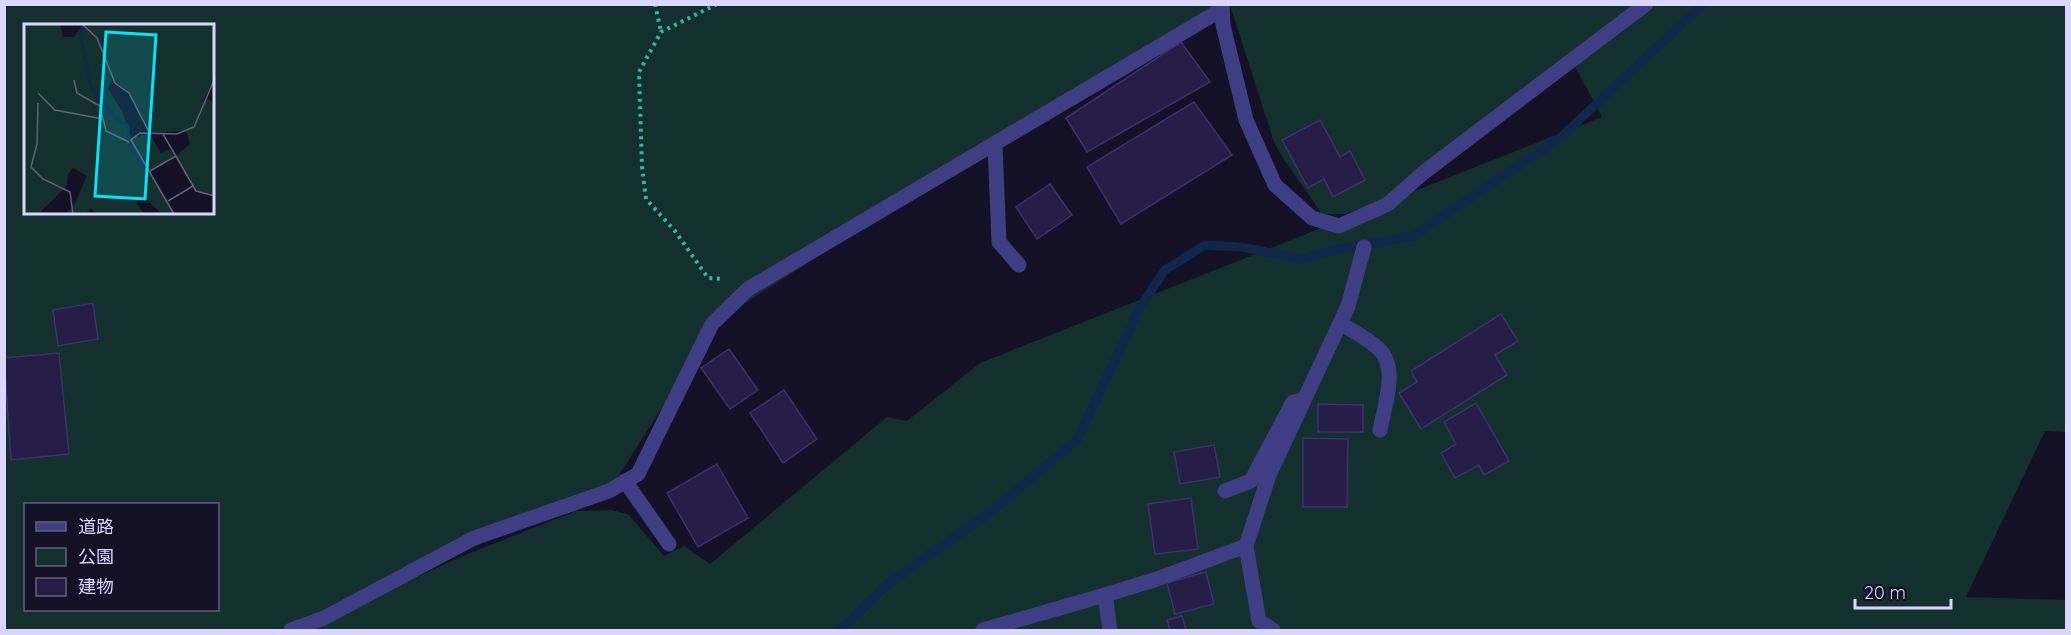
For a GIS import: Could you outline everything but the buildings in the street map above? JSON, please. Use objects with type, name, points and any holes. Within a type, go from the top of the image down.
[{"type":"street","points":[[291,630],[324,618],[474,538],[609,491],[638,474],[712,324],[748,288],[995,145],[1222,7],[1246,120],[1275,185],[1312,218],[1339,226],[1389,204],[1423,173],[1646,4]]},
{"type":"street","points":[[995,145],[999,242],[1019,265]]},
{"type":"street","points":[[1273,630],[1259,621],[1246,546],[1269,475],[1348,306],[1364,247]]},
{"type":"street","points":[[1340,323],[1380,350],[1387,359],[1390,370],[1380,430]]},
{"type":"street","points":[[1225,491],[1251,481],[1293,402],[1305,400]]},
{"type":"street","points":[[625,481],[669,544]]},
{"type":"street","points":[[983,630],[1157,579],[1246,546]]},
{"type":"street","points":[[1105,595],[1110,630]]},
{"type":"path","points":[[655,4],[661,32]]},
{"type":"path","points":[[717,4],[661,32],[639,72],[642,167],[646,200],[675,231],[708,278],[761,281]]},
{"type":"green space","points":[[4,5],[1222,5],[963,164],[712,324],[697,353],[612,486],[338,607],[400,585],[458,558],[576,511],[612,510],[629,515],[664,556],[684,546],[710,564],[887,417],[907,421],[980,363],[1602,117],[1572,61],[1400,194],[1345,214],[1322,214],[1274,142],[1230,5],[2065,5],[2066,432],[2045,431],[1966,597],[2066,600],[2066,630],[5,630]]},
{"type":"waterway","points":[[840,630],[889,583],[989,513],[1077,440],[1140,307],[1165,270],[1205,245],[1242,247],[1300,259],[1339,249],[1413,236],[1560,138],[1703,4]]}]
